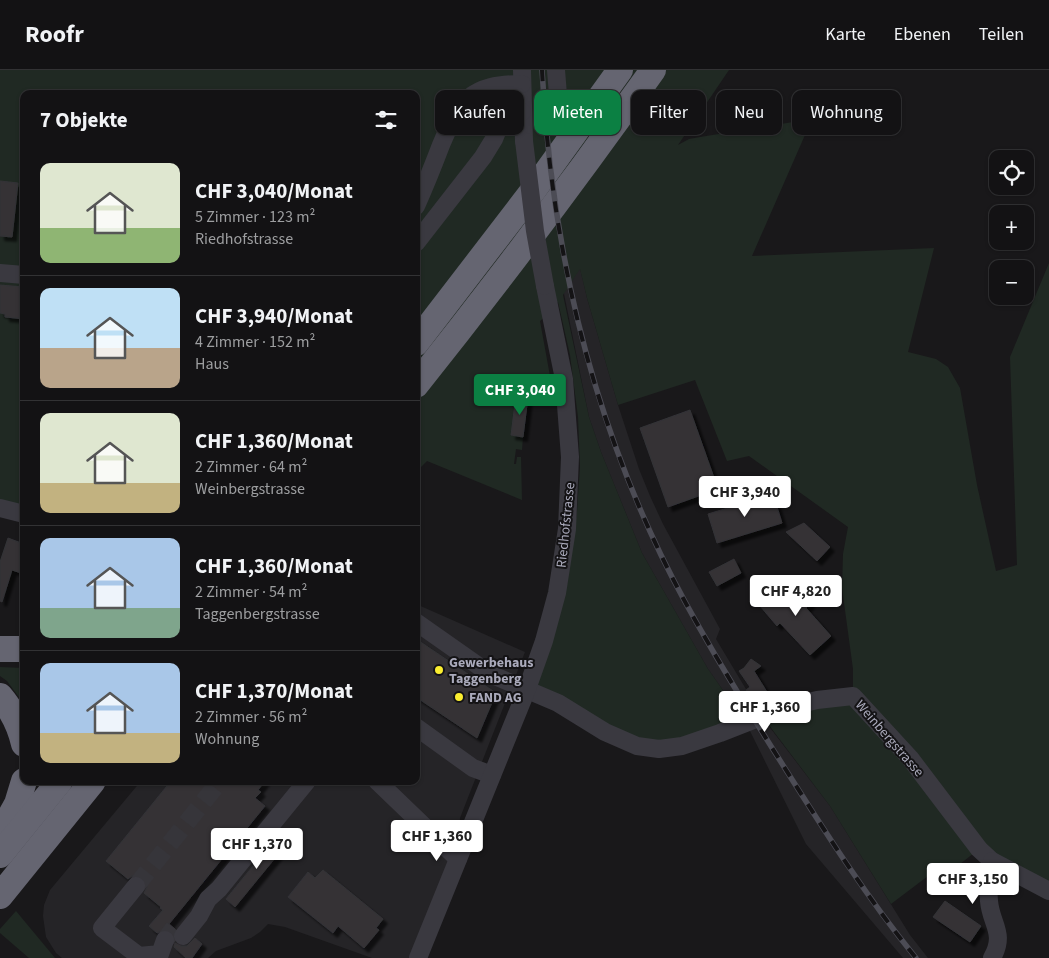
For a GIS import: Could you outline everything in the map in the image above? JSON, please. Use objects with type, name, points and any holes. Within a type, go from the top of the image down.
[{"type":"highway","points":[[420,338],[536,188],[620,70]]},
{"type":"highway","points":[[420,380],[512,262],[653,70]]},
{"type":"highway","points":[[0,649],[20,649]]},
{"type":"highway","points":[[0,696],[16,720],[20,732]]},
{"type":"highway","points":[[0,834],[17,804],[23,785]]},
{"type":"highway","points":[[0,855],[57,785]]},
{"type":"highway","points":[[0,896],[90,785]]},
{"type":"street","points":[[556,70],[558,90]]},
{"type":"street","points":[[420,197],[458,109],[475,93],[486,87],[522,77]]},
{"type":"street","name":"Riedhofstrasse","points":[[522,77],[522,90]]},
{"type":"street","points":[[420,237],[483,157],[496,135]]},
{"type":"street","name":"Riedhofstrasse","points":[[418,958],[492,775],[522,687],[544,641],[557,593],[566,536],[570,481],[570,437],[564,379],[535,232],[524,135]]},
{"type":"street","points":[[0,272],[20,274]]},
{"type":"street","points":[[0,508],[20,513]]},
{"type":"street","points":[[420,625],[490,674],[522,687]]},
{"type":"street","name":"Weinbergstrasse","points":[[522,687],[558,703],[618,739],[637,746],[659,749],[692,743],[784,708],[817,700],[853,696],[910,758],[979,849],[992,861],[1049,892]]},
{"type":"street","points":[[420,730],[473,768],[492,775]]},
{"type":"street","points":[[136,886],[102,928],[139,956],[171,941],[193,905],[208,899],[219,889],[304,785]]},
{"type":"street","points":[[381,785],[458,859]]},
{"type":"street","points":[[992,861],[989,902],[999,937],[997,948],[992,958]]},
{"type":"shaded area","points":[[0,70],[729,70],[706,104],[706,90],[631,90],[631,135],[685,135],[678,145],[689,139],[716,135],[782,135],[782,124],[792,122],[792,135],[805,135],[752,256],[934,248],[908,352],[936,359],[948,367],[960,388],[977,485],[996,571],[1017,565],[1010,357],[1032,305],[1034,305],[1034,299],[1049,263],[1049,891],[979,849],[950,872],[932,873],[891,904],[830,806],[768,724],[775,717],[853,696],[853,669],[842,588],[843,554],[848,527],[749,456],[727,461],[695,380],[618,405],[580,269],[563,295],[589,417],[601,452],[642,553],[708,669],[746,723],[659,749],[527,689],[567,584],[577,511],[580,467],[578,417],[570,355],[558,302],[551,312],[540,321],[554,398],[516,396],[511,435],[523,437],[522,450],[516,449],[514,464],[516,464],[517,457],[521,457],[522,500],[427,461],[420,468],[420,90],[20,90],[20,513],[0,508]]},
{"type":"shaded area","points":[[580,268],[618,405],[639,469],[663,524],[720,629],[716,639],[759,711],[775,717],[768,725],[830,806],[910,935],[928,958],[903,958],[806,844],[746,723],[708,669],[642,553],[601,452],[589,417],[559,269]]},
{"type":"shaded area","points":[[420,606],[525,652],[460,818],[458,859],[418,958],[372,958],[285,927],[268,924],[251,938],[216,951],[208,958],[62,958],[56,953],[46,937],[43,916],[44,905],[50,890],[138,785],[420,785]]},
{"type":"shaded area","points":[[0,667],[20,668],[20,699],[7,681],[0,676]]},
{"type":"shaded area","points":[[16,911],[55,958],[29,958],[0,933],[0,929]]},
{"type":"building","points":[[0,181],[18,183],[12,237],[0,236]]},
{"type":"building","points":[[0,285],[20,287],[20,319],[5,317],[5,314],[0,313]]},
{"type":"building","points":[[516,395],[528,397],[523,437],[511,435]]},
{"type":"building","points":[[690,410],[718,489],[668,507],[640,428]]},
{"type":"building","points":[[773,494],[782,523],[717,543],[708,514]]},
{"type":"building","points":[[804,523],[830,547],[817,561],[786,532]]},
{"type":"building","points":[[8,538],[20,542],[20,573],[12,570],[2,602],[0,601],[0,562]]},
{"type":"building","points":[[734,559],[741,573],[717,586],[709,572]]},
{"type":"building","points":[[790,579],[811,603],[806,608],[831,636],[810,655],[780,623],[777,626],[760,606]]},
{"type":"building","name":"Gewerbehaus Taggenberg","points":[[420,642],[496,693],[477,738],[420,700]]},
{"type":"building","points":[[751,659],[761,666],[754,671],[767,692],[754,701],[746,690],[750,687],[739,671]]},
{"type":"building","points":[[168,785],[262,785],[258,790],[261,792],[255,798],[265,806],[169,924],[175,929],[173,933],[169,930],[164,930],[157,933],[149,926],[163,910],[144,893],[147,887],[142,877],[137,875],[128,879],[106,861]]},
{"type":"building","points":[[279,834],[289,841],[235,907],[226,899]]},
{"type":"building","points":[[323,870],[383,919],[376,928],[379,930],[364,948],[338,926],[333,933],[288,897],[308,872],[315,878]]},
{"type":"building","points":[[945,901],[981,926],[970,942],[933,917]]},
{"type":"building","points":[[195,938],[202,944],[192,958],[186,958],[174,947],[175,943],[187,946]]},
{"type":"tunnel","points":[[136,886],[217,785]]},
{"type":"tunnel","points":[[165,940],[174,928]]},
{"type":"railway","points":[[542,70],[554,196],[564,258],[577,318],[593,379],[612,438],[635,497],[661,555],[729,679],[842,857],[916,958]]},
{"type":"place","name":"Gewerbehaus Taggenberg","points":[[439,670]]},
{"type":"place","name":"FAND AG","points":[[459,697]]}]
